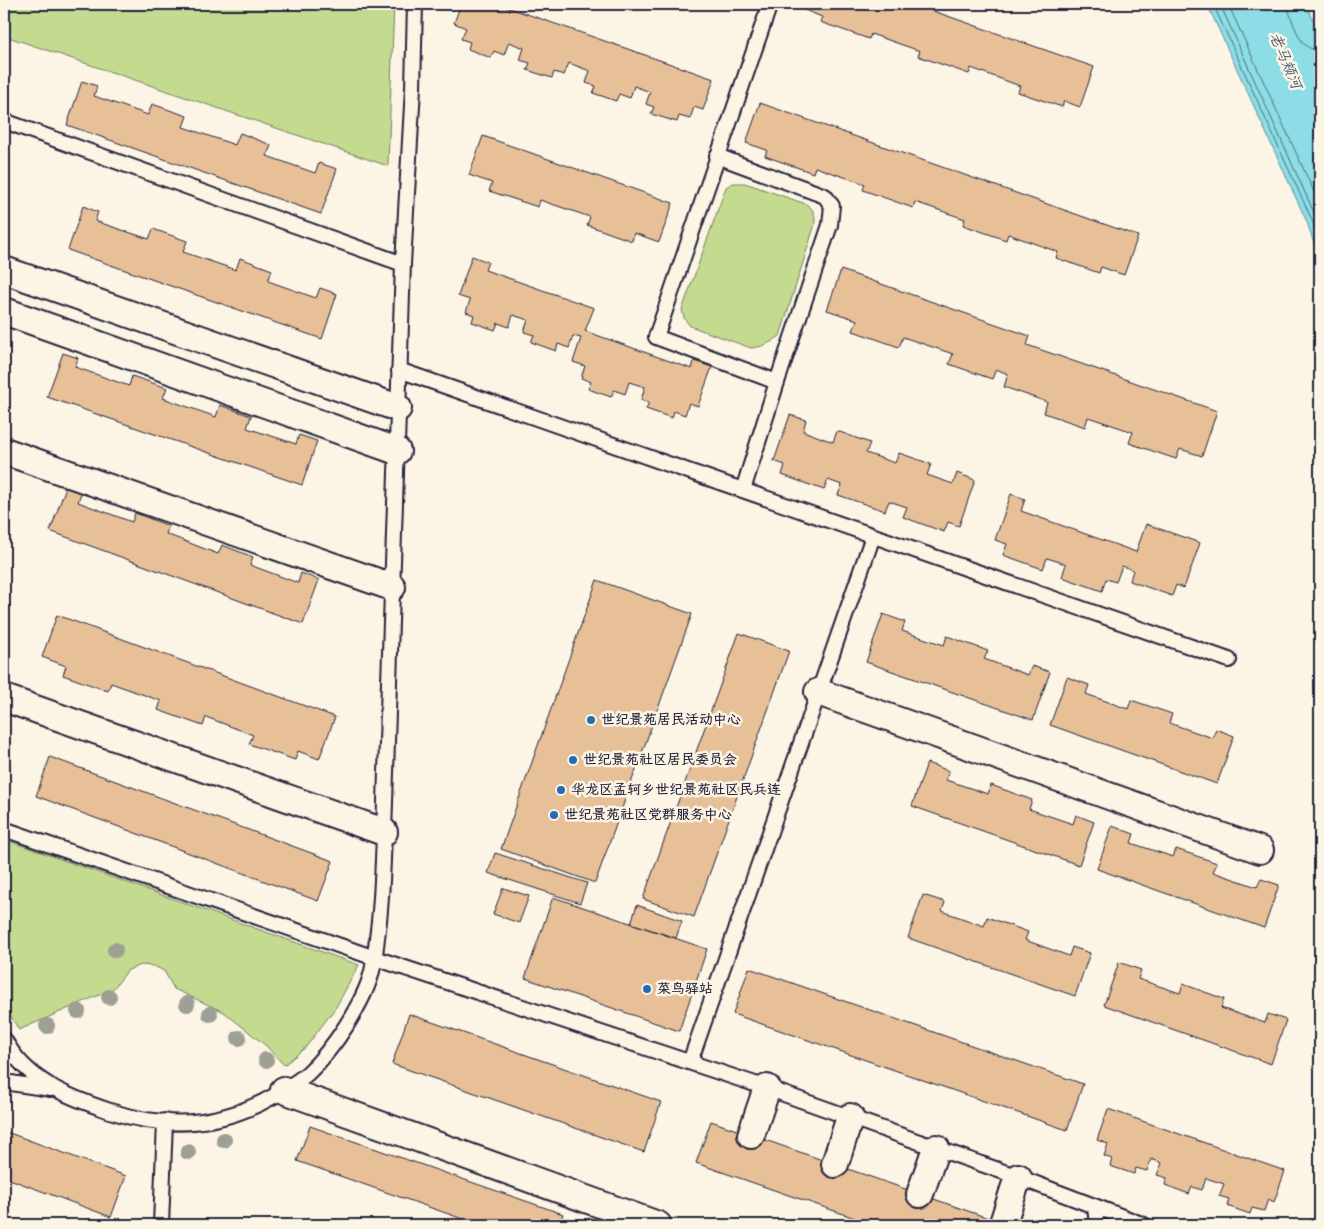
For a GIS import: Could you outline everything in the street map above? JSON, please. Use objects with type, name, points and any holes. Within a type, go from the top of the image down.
[{"type":"street","points":[[4,270],[398,408]]},
{"type":"street","points":[[4,311],[396,451]]},
{"type":"street","points":[[4,451],[392,587]]},
{"type":"street","points":[[818,692],[1260,850]]},
{"type":"street","points":[[4,698],[384,832]]},
{"type":"street","points":[[751,1135],[767,1088]]},
{"type":"street","points":[[284,1090],[658,1225]]},
{"type":"street","points":[[835,1164],[850,1117]]},
{"type":"street","points":[[920,1194],[936,1148]]},
{"type":"street","points":[[1003,1224],[1018,1177]]},
{"type":"lane","points":[[4,1039],[10,1051],[31,1074],[55,1090],[81,1102],[122,1115],[197,1123],[226,1117],[253,1107],[284,1090],[308,1073],[334,1044],[355,1011],[371,976],[375,958],[381,903],[403,264],[413,88],[414,4]]},
{"type":"lane","points":[[770,4],[656,337],[777,382]]},
{"type":"lane","points":[[4,121],[403,264]]},
{"type":"lane","points":[[717,156],[826,196],[832,206],[830,225],[743,490]]},
{"type":"lane","points":[[400,370],[1229,660]]},
{"type":"lane","points":[[690,1062],[873,536]]},
{"type":"lane","points":[[4,829],[375,958],[767,1088],[1018,1177],[1144,1225]]},
{"type":"lane","points":[[4,1082],[55,1090]]},
{"type":"lane","points":[[161,1225],[165,1121]]},
{"type":"lane","points":[[1095,1207],[1097,1225]]},
{"type":"green space","points":[[10,4],[394,4],[388,166],[8,37]]},
{"type":"green space","points":[[733,183],[745,183],[806,204],[814,212],[815,217],[815,224],[780,336],[766,344],[751,348],[690,326],[684,318],[682,310],[726,187]]},
{"type":"green space","points":[[4,839],[359,965],[336,1007],[306,1047],[284,1065],[265,1045],[224,1012],[174,989],[164,971],[154,966],[141,965],[128,970],[113,989],[19,1030],[4,1005]]},
{"type":"water","name":"老马颊河","points":[[1207,4],[1306,4],[1320,36],[1320,263],[1307,222]]},
{"type":"building","points":[[461,4],[498,4],[714,79],[703,110],[694,107],[690,119],[679,116],[677,122],[651,114],[654,107],[646,104],[650,92],[634,86],[630,98],[619,94],[616,101],[593,93],[596,86],[586,83],[590,71],[569,63],[564,75],[554,72],[552,78],[527,70],[530,63],[520,60],[524,48],[509,42],[504,55],[494,51],[491,58],[468,49],[470,42],[461,39],[466,28],[454,23]]},
{"type":"building","points":[[804,4],[913,4],[1094,67],[1080,107],[1064,101],[1062,107],[1018,92],[1020,86],[971,68],[969,74],[918,56],[920,51],[871,34],[869,39],[820,22],[822,17],[802,9]]},
{"type":"building","points":[[82,81],[97,86],[94,96],[148,115],[152,104],[187,116],[183,127],[235,145],[240,133],[271,145],[267,156],[315,173],[319,163],[337,169],[321,214],[67,125]]},
{"type":"building","points":[[760,103],[1138,236],[1124,275],[1101,267],[1099,273],[1056,258],[1058,252],[1008,234],[1006,240],[963,225],[965,219],[915,202],[913,208],[863,190],[865,184],[815,167],[813,173],[765,156],[767,150],[746,143]]},
{"type":"building","points":[[483,136],[673,203],[659,242],[634,233],[632,241],[587,225],[590,217],[540,200],[538,207],[489,191],[492,183],[469,175]]},
{"type":"building","points":[[83,206],[98,212],[95,221],[149,239],[153,229],[187,241],[183,252],[236,270],[240,258],[272,270],[268,281],[316,298],[320,288],[337,294],[322,339],[68,250]]},
{"type":"building","points":[[472,256],[488,262],[485,270],[594,308],[585,331],[692,369],[694,361],[712,367],[698,406],[689,403],[685,415],[674,411],[672,418],[646,409],[649,402],[641,400],[645,387],[629,382],[625,394],[614,390],[611,397],[588,389],[591,382],[581,378],[585,366],[573,362],[581,338],[573,336],[569,348],[558,344],[556,351],[531,342],[534,335],[524,332],[528,320],[513,315],[509,327],[498,323],[495,330],[472,322],[474,315],[466,312],[470,300],[458,296]]},
{"type":"building","points":[[841,270],[1030,336],[1027,345],[1217,411],[1202,456],[1180,449],[1176,459],[1129,443],[1133,432],[1088,417],[1085,427],[1044,413],[1047,402],[1004,387],[1008,374],[996,369],[992,379],[949,364],[953,354],[903,337],[899,347],[853,331],[857,320],[827,310]]},
{"type":"building","points":[[63,353],[78,358],[75,367],[129,386],[132,376],[167,388],[163,398],[216,417],[220,405],[251,416],[247,428],[296,444],[299,435],[317,441],[302,485],[47,397]]},
{"type":"building","points":[[790,415],[806,420],[803,431],[833,442],[837,431],[870,443],[866,453],[895,463],[899,453],[931,464],[927,475],[953,484],[957,473],[975,480],[959,526],[948,522],[944,532],[903,517],[907,507],[889,501],[885,511],[838,495],[842,485],[828,480],[824,490],[782,475],[785,465],[774,461]]},
{"type":"building","points":[[66,487],[81,493],[78,502],[132,522],[135,513],[169,526],[166,534],[218,554],[222,545],[253,557],[250,565],[298,583],[301,573],[319,580],[303,624],[50,531]]},
{"type":"building","points":[[1011,494],[1025,499],[1021,511],[1136,552],[1146,524],[1200,543],[1184,588],[1176,585],[1172,596],[1130,581],[1133,570],[1122,566],[1116,582],[1106,579],[1102,591],[1062,577],[1066,564],[1047,558],[1043,569],[1003,555],[1007,544],[995,540]]},
{"type":"building","points":[[597,580],[692,614],[595,883],[501,849]]},
{"type":"building","points":[[883,614],[905,622],[902,631],[944,645],[947,636],[988,651],[984,659],[1028,675],[1032,666],[1050,672],[1033,720],[866,662]]},
{"type":"building","points":[[57,615],[335,717],[319,759],[298,751],[295,760],[249,744],[253,735],[206,717],[203,726],[158,710],[161,701],[111,683],[108,691],[63,675],[66,666],[42,657]]},
{"type":"building","points":[[739,633],[789,651],[694,917],[643,899]]},
{"type":"building","points":[[1067,677],[1089,685],[1086,694],[1128,709],[1131,700],[1172,714],[1169,723],[1213,738],[1216,729],[1234,736],[1217,784],[1050,725]]},
{"type":"building","points":[[50,757],[333,861],[318,901],[36,796]]},
{"type":"building","points":[[927,763],[949,771],[946,780],[988,794],[991,785],[1032,800],[1029,809],[1073,824],[1076,815],[1094,822],[1079,865],[912,806]]},
{"type":"building","points":[[1112,826],[1134,834],[1131,843],[1173,857],[1176,849],[1217,863],[1213,872],[1257,887],[1261,879],[1279,885],[1264,928],[1097,869]]},
{"type":"building","points":[[495,853],[587,883],[580,903],[488,873]]},
{"type":"building","points":[[503,888],[529,896],[519,923],[493,914]]},
{"type":"building","points":[[923,895],[945,902],[942,911],[984,926],[987,917],[1028,932],[1025,940],[1069,956],[1072,947],[1090,953],[1075,996],[908,938]]},
{"type":"building","points":[[553,897],[707,949],[679,1031],[525,978]]},
{"type":"building","points":[[637,905],[682,921],[676,938],[631,923]]},
{"type":"building","points":[[1119,962],[1141,970],[1138,979],[1180,993],[1183,984],[1224,999],[1221,1008],[1265,1023],[1268,1014],[1286,1020],[1271,1064],[1104,1005]]},
{"type":"building","points":[[749,968],[1083,1084],[1067,1130],[733,1014]]},
{"type":"building","points":[[409,1014],[661,1102],[644,1152],[392,1064]]},
{"type":"building","points":[[1108,1109],[1285,1171],[1274,1202],[1268,1199],[1264,1211],[1252,1208],[1250,1214],[1227,1206],[1229,1199],[1219,1196],[1224,1184],[1206,1178],[1202,1190],[1192,1187],[1189,1194],[1165,1185],[1167,1178],[1157,1175],[1162,1163],[1151,1159],[1147,1171],[1136,1168],[1134,1174],[1110,1166],[1112,1159],[1104,1156],[1108,1144],[1097,1140]]},
{"type":"building","points":[[711,1121],[1008,1225],[875,1225],[696,1163]]},
{"type":"building","points":[[310,1126],[563,1214],[559,1225],[480,1225],[297,1161]]},
{"type":"building","points":[[4,1131],[126,1176],[111,1217],[4,1177]]},
{"type":"building","points":[[582,1220],[597,1225],[581,1225]]},
{"type":"place","name":"世纪景苑居民活动中心","points":[[591,720]]},
{"type":"place","name":"世纪景苑社区居民委员会","points":[[573,760]]},
{"type":"place","name":"华龙区孟轲乡世纪景苑社区民兵连","points":[[561,790]]},
{"type":"place","name":"世纪景苑社区党群服务中心","points":[[554,815]]},
{"type":"place","name":"菜鸟驿站","points":[[647,989]]}]
